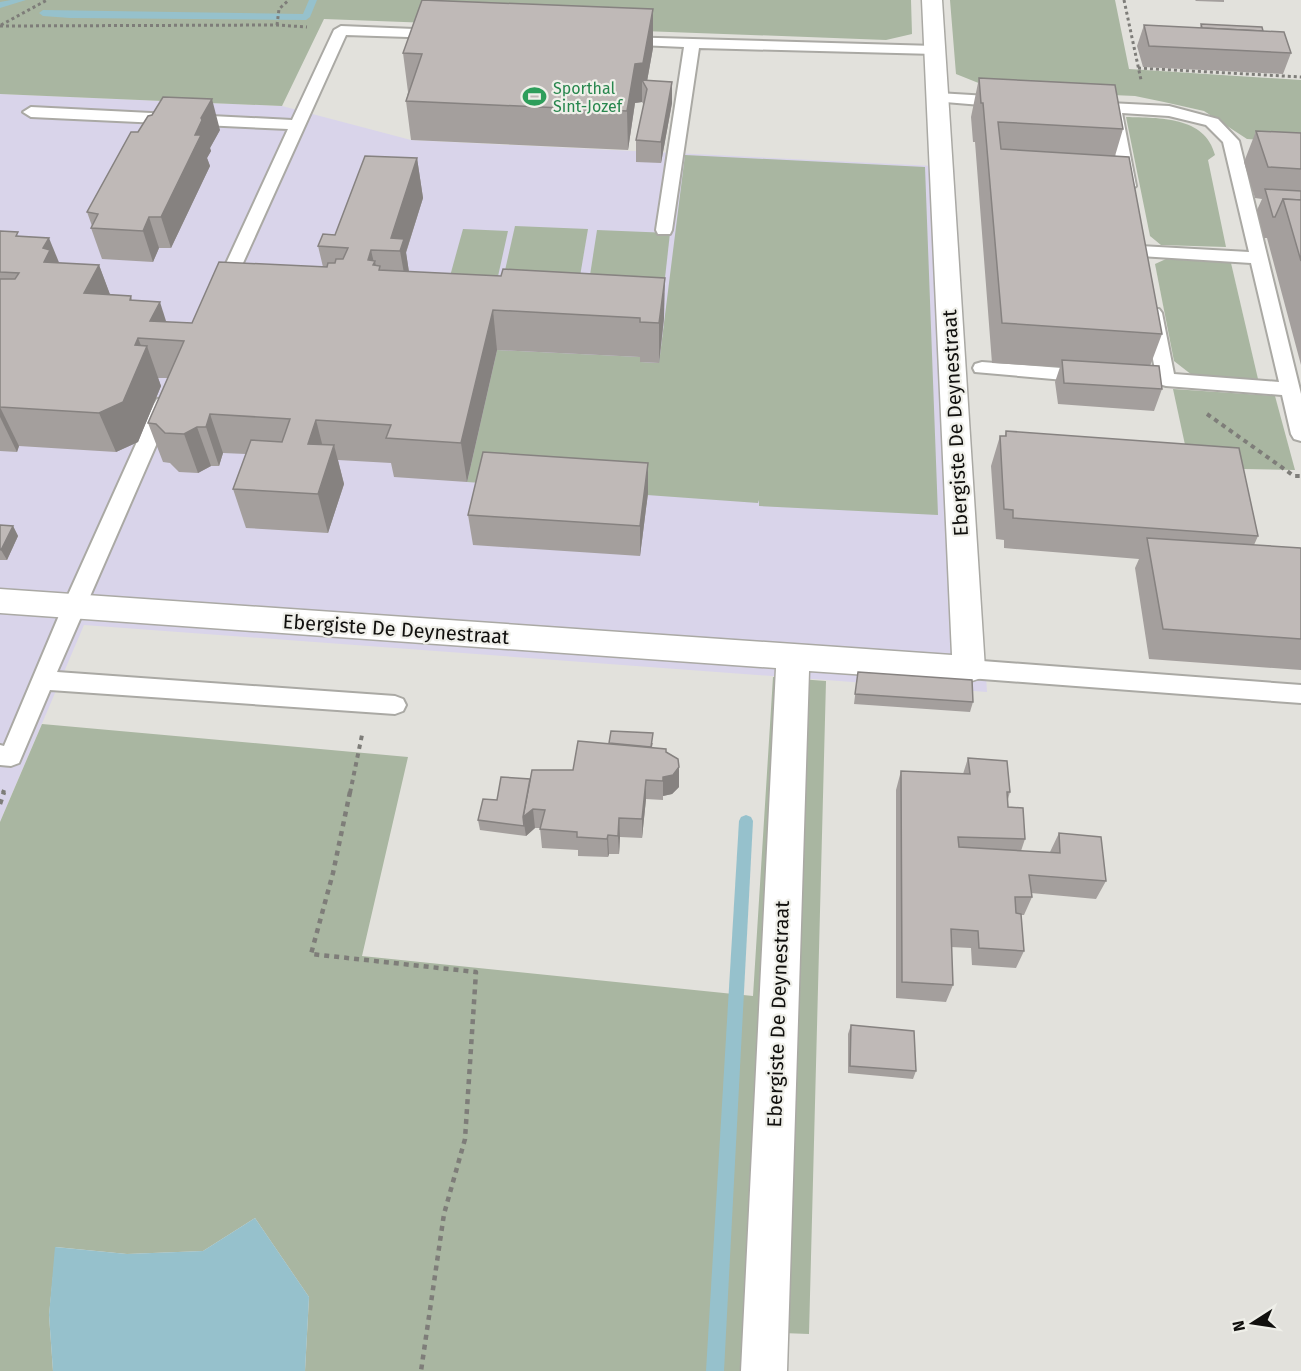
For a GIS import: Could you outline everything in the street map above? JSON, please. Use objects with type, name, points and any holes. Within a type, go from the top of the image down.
[{"type":"street","name":"Ebergiste De Deynestraat","points":[[0,601],[969,669],[932,0]]},
{"type":"street","name":"Ebergiste De Deynestraat","points":[[764,1371],[793,656]]},
{"type":"lane","points":[[231,270],[341,30],[458,34]]},
{"type":"lane","points":[[610,40],[935,50]]},
{"type":"lane","points":[[664,230],[692,44]]},
{"type":"lane","points":[[938,98],[1021,103]]},
{"type":"lane","points":[[1067,106],[1169,111],[1212,122],[1231,141],[1301,434]]},
{"type":"lane","points":[[1114,108],[1132,207]]},
{"type":"lane","points":[[31,112],[297,125]]},
{"type":"lane","points":[[1233,149],[1255,150]]},
{"type":"lane","points":[[1136,229],[1144,271]]},
{"type":"lane","points":[[1140,251],[1258,258]]},
{"type":"lane","points":[[1149,293],[1166,380]]},
{"type":"lane","points":[[982,368],[1106,377]]},
{"type":"lane","points":[[1142,378],[1290,389]]},
{"type":"lane","points":[[0,755],[11,756],[74,606],[170,390]]},
{"type":"lane","points":[[969,669],[1301,694]]},
{"type":"lane","points":[[42,680],[395,705]]},
{"type":"path","points":[[0,26],[47,0]]},
{"type":"path","points":[[0,26],[278,25],[278,10],[289,0]]},
{"type":"path","points":[[1124,0],[1147,110]]},
{"type":"path","points":[[1138,68],[1301,77]]},
{"type":"path","points":[[1166,380],[1169,387],[1294,476],[1301,477]]},
{"type":"path","points":[[368,704],[340,845],[311,954],[476,972],[465,1139],[444,1214],[421,1371]]},
{"type":"shaded area","points":[[0,94],[282,106],[411,140],[954,167],[987,692],[84,625],[0,822]]},
{"type":"green space","points":[[0,0],[911,0],[912,34],[886,40],[324,19],[282,106],[0,94]]},
{"type":"green space","points":[[950,0],[1115,0],[1129,69],[1301,80],[1301,142],[1247,139],[1204,111],[1135,96],[996,90],[956,74]]},
{"type":"green space","points":[[1126,117],[1179,122],[1202,133],[1210,142],[1215,155],[1208,160],[1226,247],[1161,245],[1150,236]]},
{"type":"green space","points":[[685,155],[925,167],[938,515],[759,506],[759,500],[758,503],[467,482],[497,350],[640,357],[640,362],[659,363]]},
{"type":"green space","points":[[515,226],[588,229],[576,300],[499,297]]},
{"type":"green space","points":[[463,229],[508,231],[495,290],[447,287]]},
{"type":"green space","points":[[597,230],[670,233],[662,305],[586,301]]},
{"type":"green space","points":[[1166,259],[1231,263],[1258,379],[1192,375],[1174,361],[1155,264]]},
{"type":"green space","points":[[1173,389],[1275,396],[1295,470],[1190,468]]},
{"type":"green space","points":[[773,677],[826,681],[809,1334],[752,1332],[750,1371],[305,1371],[309,1297],[255,1218],[203,1251],[127,1254],[56,1247],[49,1315],[53,1371],[0,1371],[0,822],[42,724],[408,757],[362,956],[753,996]]},
{"type":"water","points":[[255,1218],[309,1297],[305,1371],[53,1371],[49,1315],[55,1247],[127,1254],[203,1251]]},
{"type":"building","points":[[422,0],[653,9],[643,63],[635,64],[627,111],[406,101],[422,54],[403,53]]},
{"type":"building","points":[[1201,24],[1262,27],[1263,31],[1202,28]]},
{"type":"building","points":[[1144,25],[1284,32],[1291,53],[1149,46]]},
{"type":"building","points":[[979,78],[1115,85],[1123,129],[998,122],[1001,149],[1129,157],[1162,334],[1002,323]]},
{"type":"building","points":[[642,80],[672,82],[661,142],[636,140],[647,89]]},
{"type":"building","points":[[163,97],[212,99],[201,118],[195,135],[201,135],[161,217],[149,217],[143,231],[91,228],[98,214],[87,212],[131,132],[138,132]]},
{"type":"building","points":[[1256,131],[1301,133],[1301,169],[1268,167]]},
{"type":"building","points":[[365,156],[417,158],[391,238],[404,239],[400,251],[371,250],[368,260],[375,261],[373,265],[380,266],[379,270],[501,276],[503,269],[665,278],[659,323],[640,322],[640,318],[493,310],[461,443],[386,438],[391,425],[316,420],[308,444],[334,445],[318,494],[233,489],[251,440],[282,442],[290,419],[210,414],[206,427],[197,427],[184,434],[165,433],[156,424],[148,423],[184,341],[138,338],[135,345],[147,346],[123,402],[99,413],[0,407],[0,279],[15,279],[19,273],[0,272],[0,231],[18,232],[16,236],[49,238],[43,248],[50,250],[44,262],[99,265],[84,293],[131,296],[130,300],[160,302],[150,321],[192,323],[219,262],[327,267],[328,263],[335,263],[336,259],[343,259],[348,248],[318,246],[323,234],[335,235]]},
{"type":"building","points":[[1265,189],[1301,191],[1301,200],[1283,199],[1273,217]]},
{"type":"building","points":[[1283,199],[1301,200],[1301,261]]},
{"type":"building","points":[[1062,360],[1159,366],[1162,389],[1064,383]]},
{"type":"building","points":[[1006,431],[1239,448],[1258,536],[1013,518],[1013,510],[1004,509],[1000,436],[1006,436]]},
{"type":"building","points":[[483,452],[648,463],[640,526],[468,515]]},
{"type":"building","points":[[0,525],[13,526],[1,550],[0,549]]},
{"type":"building","points":[[1147,538],[1301,548],[1301,639],[1163,629]]},
{"type":"building","points":[[858,672],[972,680],[973,702],[855,694]]},
{"type":"building","points":[[611,731],[653,733],[651,747],[609,743]]},
{"type":"building","points":[[578,741],[666,749],[666,752],[678,759],[679,767],[673,775],[663,777],[663,781],[646,780],[642,819],[619,818],[618,836],[608,835],[607,839],[577,837],[577,832],[540,829],[545,810],[533,809],[523,817],[532,770],[573,770]]},
{"type":"building","points":[[968,758],[1007,761],[1010,792],[1007,792],[1008,807],[1023,808],[1025,839],[958,837],[959,847],[1060,853],[1059,833],[1101,837],[1106,881],[1029,875],[1032,897],[1015,897],[1016,913],[1021,914],[1024,951],[979,948],[978,931],[951,929],[953,985],[902,982],[901,771],[970,774]]},
{"type":"building","points":[[501,777],[530,779],[523,817],[524,826],[478,820],[483,799],[497,800]]},
{"type":"building","points":[[851,1025],[914,1031],[916,1071],[850,1066]]},
{"type":"waterway","points":[[0,5],[22,0]]},
{"type":"waterway","points":[[43,13],[306,17],[313,0]]},
{"type":"waterway","points":[[715,1371],[746,821]]},
{"type":"place","name":"Sporthal Sint-Jozef","points":[[535,97]]}]
